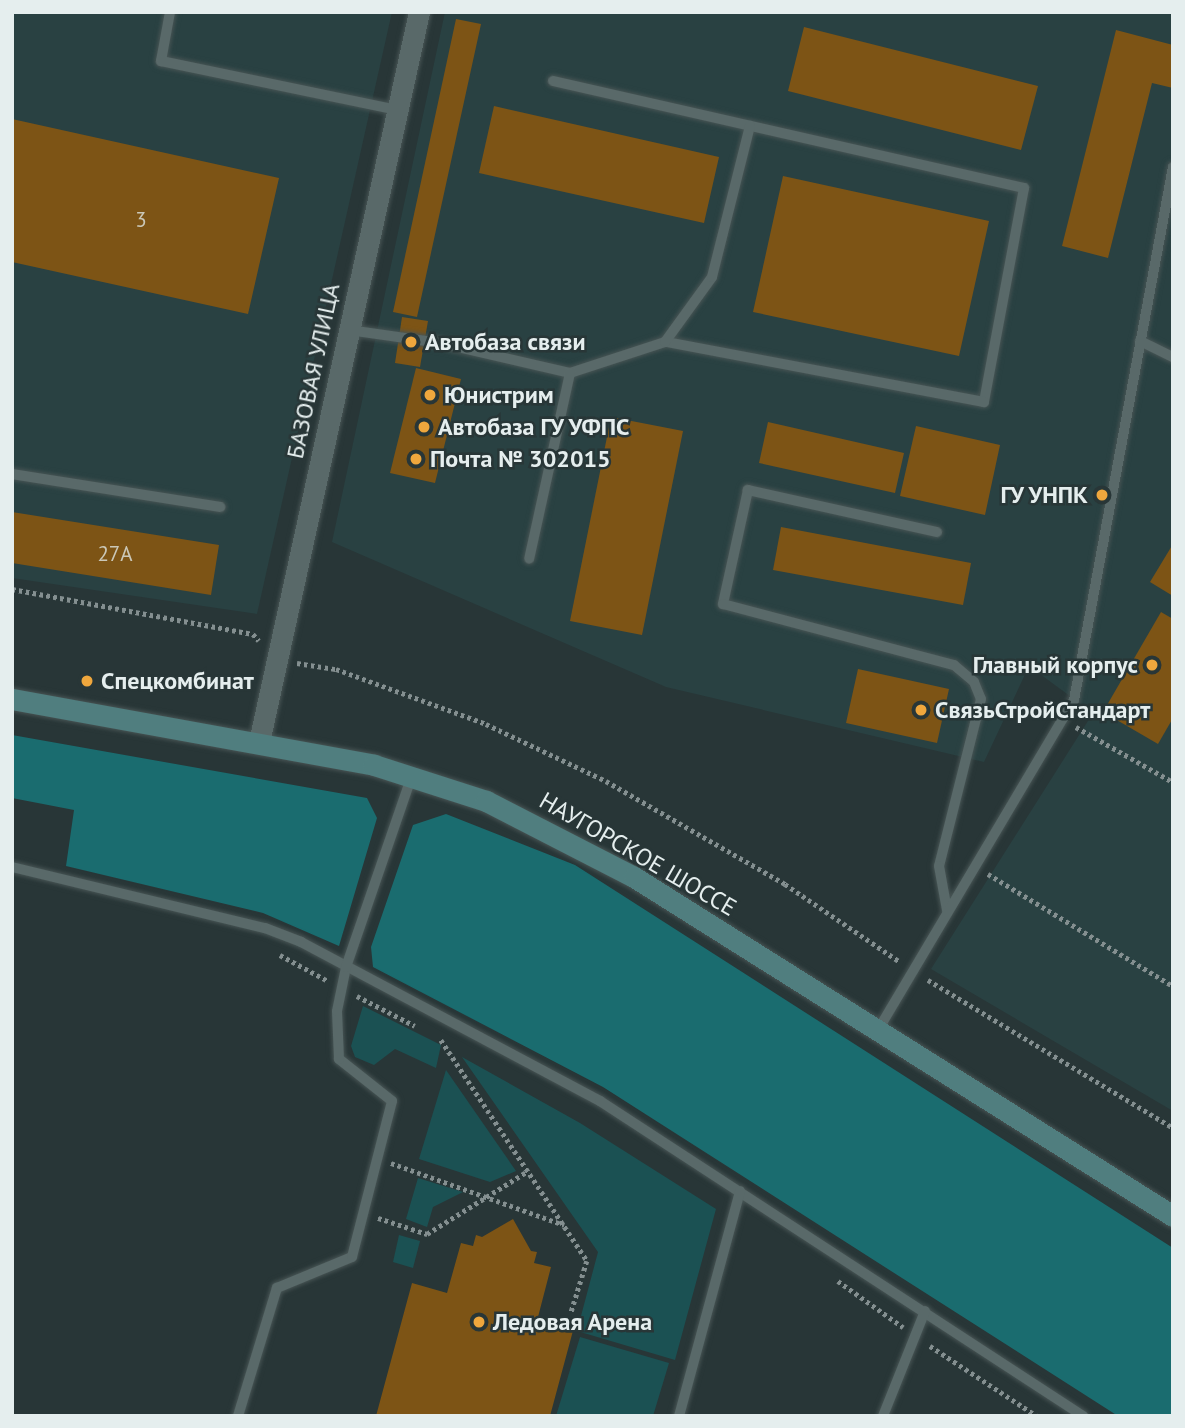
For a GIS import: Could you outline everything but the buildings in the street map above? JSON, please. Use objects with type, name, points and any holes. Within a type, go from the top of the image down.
[{"type":"main road","name":"НАУГОРСКОЕ ШОССЕ","points":[[12,699],[259,742],[412,775],[486,800],[566,838],[1173,1216]]},
{"type":"street","name":"БАЗОВАЯ УЛИЦА","points":[[259,742],[419,12]]},
{"type":"lane","points":[[170,12],[161,61],[398,110]]},
{"type":"lane","points":[[349,330],[440,343],[570,373],[666,342],[984,402],[1024,188],[553,81]]},
{"type":"lane","points":[[666,342],[712,277],[750,125]]},
{"type":"lane","points":[[878,1030],[1074,700],[1173,167]]},
{"type":"lane","points":[[1140,341],[1173,357]]},
{"type":"lane","points":[[528,559],[570,373]]},
{"type":"lane","points":[[12,474],[220,508]]},
{"type":"lane","points":[[937,532],[748,490],[723,604],[954,665],[974,682],[981,699],[939,866],[947,911]]},
{"type":"lane","points":[[237,1416],[278,1289],[352,1257],[392,1101],[339,1059],[337,1011],[346,967],[412,775]]},
{"type":"lane","points":[[12,867],[265,928],[346,967],[600,1101],[1083,1416]]},
{"type":"lane","points":[[679,1416],[740,1191]]},
{"type":"lane","points":[[883,1416],[925,1311]]},
{"type":"path","points":[[12,589],[253,634],[276,660],[336,668],[486,724],[606,780],[785,884],[914,971],[1173,1128]]},
{"type":"path","points":[[1061,719],[1173,782]]},
{"type":"path","points":[[974,865],[1173,986]]},
{"type":"path","points":[[377,1158],[485,1194],[565,1226]]},
{"type":"path","points":[[363,1213],[427,1234],[485,1194],[528,1171]]},
{"type":"shaded area","points":[[12,12],[392,12],[257,614],[12,578]]},
{"type":"shaded area","points":[[445,12],[1173,12],[1173,1111],[931,969],[1093,713],[1029,666],[984,762],[666,687],[332,542]]},
{"type":"shaded area","points":[[12,735],[367,798],[377,818],[339,946],[263,913],[66,866],[74,810],[12,798]]},
{"type":"shaded area","points":[[446,814],[575,865],[1173,1248],[1173,1416],[1118,1416],[603,1087],[373,967],[371,947],[413,825]]},
{"type":"shaded area","points":[[363,1006],[441,1045],[436,1068],[395,1049],[374,1065],[355,1057],[351,1046]]},
{"type":"shaded area","points":[[462,1057],[580,1123],[716,1209],[675,1360],[577,1331],[598,1252]]},
{"type":"shaded area","points":[[446,1070],[516,1171],[490,1182],[419,1159]]},
{"type":"shaded area","points":[[418,1178],[463,1192],[433,1207],[427,1227],[406,1219]]},
{"type":"shaded area","points":[[399,1235],[420,1241],[413,1268],[393,1262]]},
{"type":"shaded area","points":[[580,1337],[669,1363],[653,1416],[556,1416]]},
{"type":"place","name":"Автобаза связи","points":[[411,342]]},
{"type":"place","name":"Юнистрим","points":[[430,395]]},
{"type":"place","name":"Автобаза ГУ УФПС","points":[[424,427]]},
{"type":"place","name":"Почта № 302015","points":[[416,459]]},
{"type":"place","name":"ГУ УНПК","points":[[1102,495]]},
{"type":"place","name":"Главный корпус","points":[[1152,665]]},
{"type":"place","name":"Спецкомбинат","points":[[87,681]]},
{"type":"place","name":"СвязьСтройСтандарт","points":[[921,710]]},
{"type":"place","name":"Ледовая Арена","points":[[479,1322]]}]
